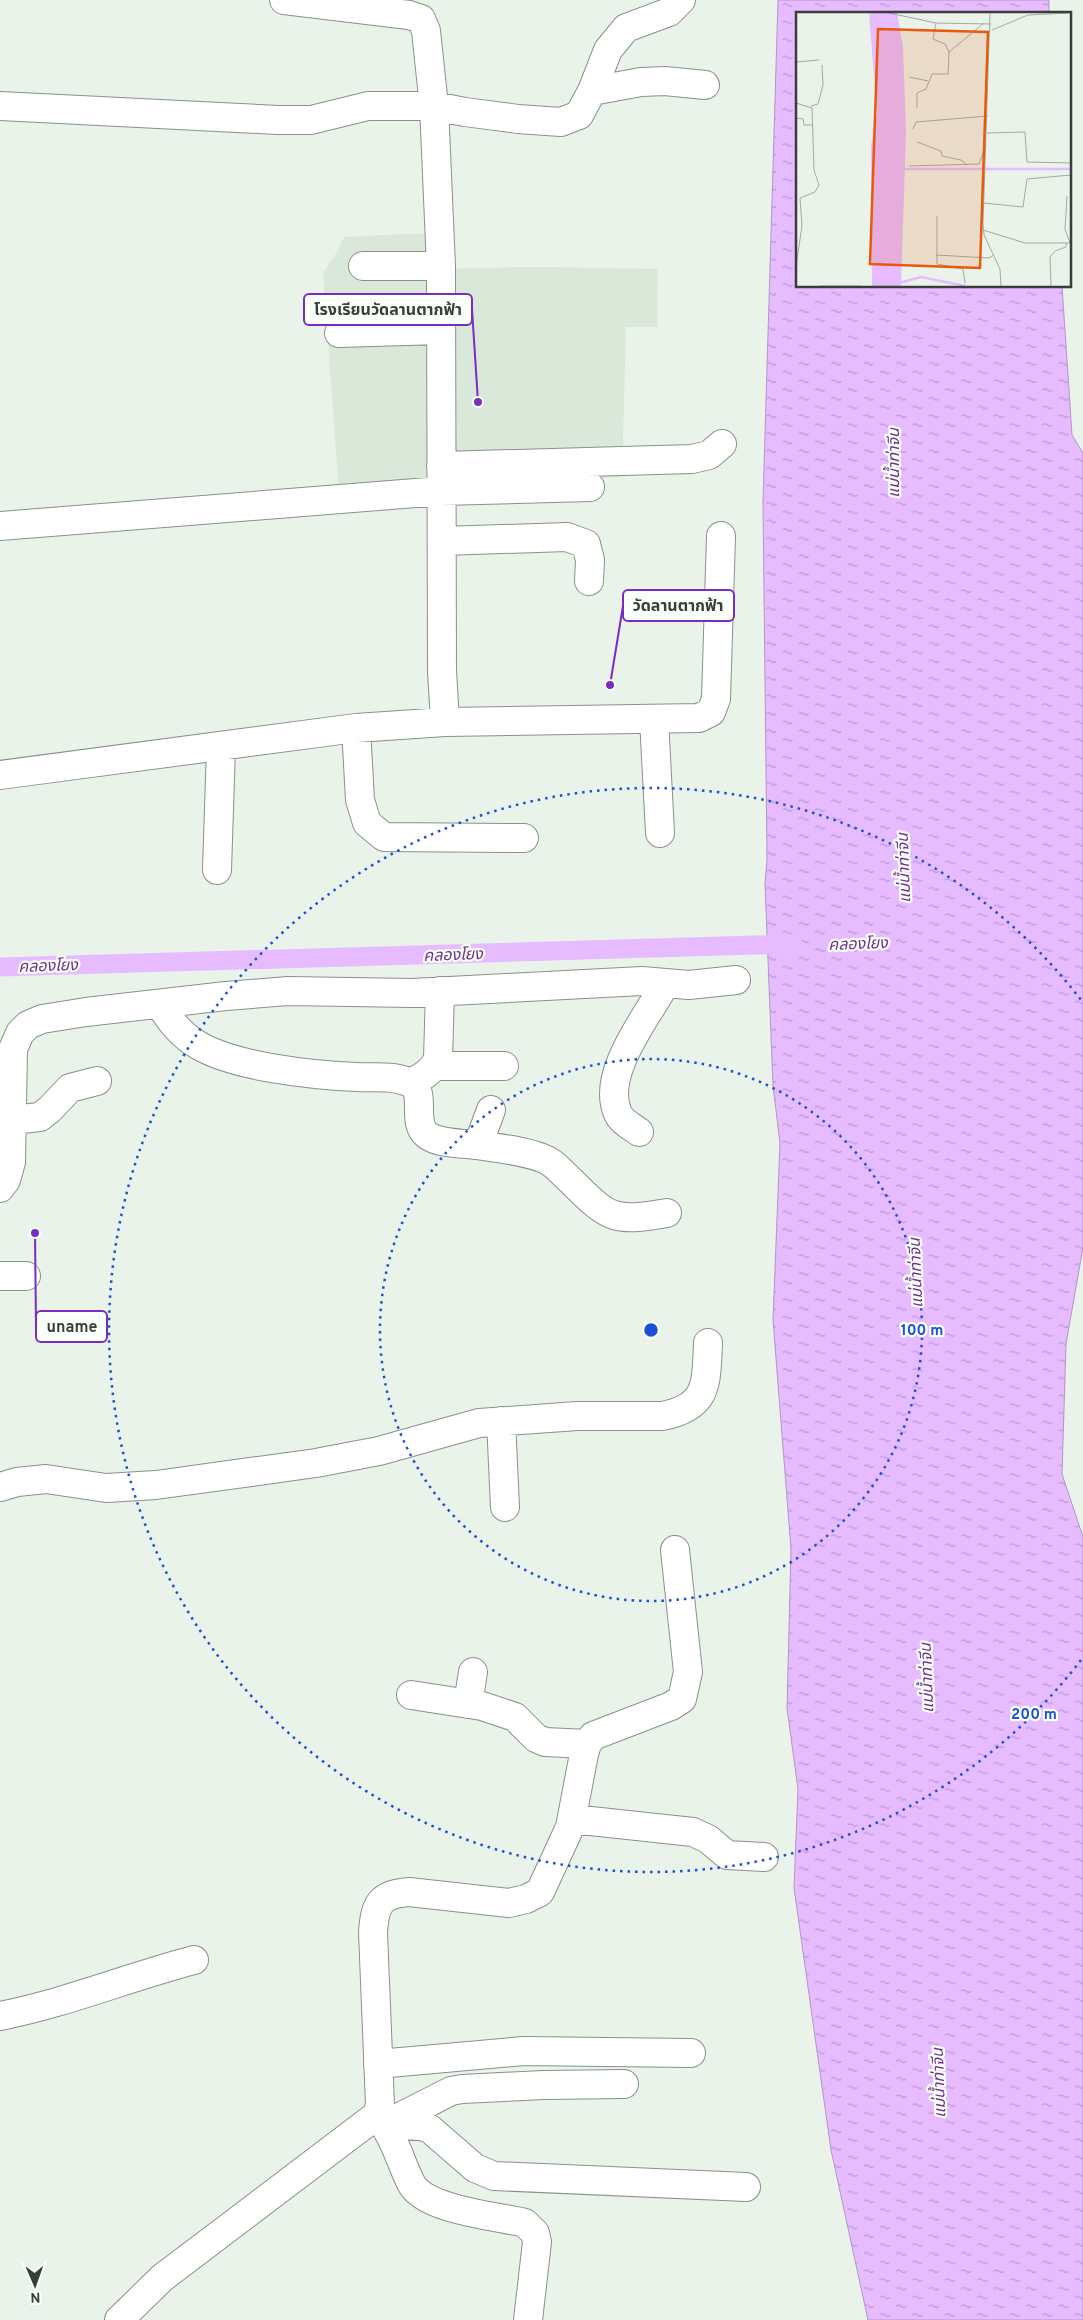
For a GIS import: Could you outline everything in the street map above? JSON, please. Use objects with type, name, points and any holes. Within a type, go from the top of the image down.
[{"type":"street","points":[[292,0],[409,15],[421,9],[426,31],[434,106],[440,266],[442,671],[445,722]]},
{"type":"street","points":[[0,106],[311,120],[368,106],[434,106],[518,119],[561,122],[579,115],[592,91],[608,50],[626,28],[669,12],[681,0]]},
{"type":"street","points":[[592,91],[641,82],[665,81],[705,84]]},
{"type":"street","points":[[363,266],[440,266]]},
{"type":"street","points":[[338,333],[440,330]]},
{"type":"street","points":[[0,526],[441,479],[692,458],[709,455],[722,444]]},
{"type":"street","points":[[441,479],[590,487]]},
{"type":"street","points":[[0,775],[356,728],[445,722],[699,718],[711,712],[716,699],[722,536]]},
{"type":"street","points":[[442,541],[567,537],[586,544],[590,560],[589,581]]},
{"type":"street","points":[[654,718],[660,833]]},
{"type":"street","points":[[356,728],[360,800],[367,823],[384,837],[524,838]]},
{"type":"street","points":[[216,870],[221,747]]},
{"type":"street","points":[[0,1188],[6,1180],[11,1162],[13,1049],[20,1033],[28,1024],[42,1019],[77,1013],[288,991],[440,991],[633,981],[689,985],[736,980]]},
{"type":"street","points":[[639,1132],[624,1122],[617,1111],[614,1091],[620,1062],[665,984]]},
{"type":"street","points":[[411,1083],[425,1075],[435,1066],[438,1059],[440,991]]},
{"type":"street","points":[[160,1004],[168,1019],[182,1033],[197,1045],[218,1054],[307,1074],[395,1078],[411,1083],[418,1090],[419,1124],[427,1135],[442,1141],[478,1145],[540,1157],[555,1163],[601,1210],[620,1218],[634,1218],[667,1212]]},
{"type":"street","points":[[435,1066],[504,1066]]},
{"type":"street","points":[[12,1120],[40,1116],[50,1109],[70,1088],[97,1081]]},
{"type":"street","points":[[478,1145],[491,1110]]},
{"type":"street","points":[[0,1487],[17,1482],[40,1479],[106,1488],[156,1485],[316,1463],[379,1451],[479,1423],[577,1416],[662,1416],[685,1411],[700,1396],[706,1379],[708,1343]]},
{"type":"street","points":[[501,1421],[505,1507]]},
{"type":"street","points":[[528,2320],[537,2242],[535,2233],[525,2223],[440,2204],[419,2193],[412,2185],[384,2124],[380,2105],[374,1922],[382,1901],[392,1893],[409,1892],[509,1903],[536,1896],[544,1888],[572,1819],[587,1744],[593,1736],[671,1706],[682,1699],[688,1672],[675,1550]]},
{"type":"street","points":[[468,1704],[473,1672]]},
{"type":"street","points":[[411,1695],[482,1706],[515,1717],[536,1738],[545,1742],[587,1744]]},
{"type":"street","points":[[572,1819],[694,1832],[708,1838],[727,1855],[764,1857]]},
{"type":"street","points":[[0,2016],[47,2004],[152,1971],[194,1960]]},
{"type":"street","points":[[378,2064],[524,2051],[692,2053]]},
{"type":"street","points":[[119,2320],[162,2278],[384,2124],[451,2092],[462,2089],[543,2085],[624,2084]]},
{"type":"street","points":[[384,2124],[421,2126],[430,2129],[475,2168],[494,2176],[746,2187]]},
{"type":"shaded area","points":[[430,233],[433,269],[534,267],[658,269],[657,327],[626,327],[622,477],[457,478],[339,494],[323,273],[337,252],[344,237]]},
{"type":"water","name":"แม่น้ำท่าจีน","points":[[778,0],[1049,0],[1049,12],[796,12],[796,288],[1062,288],[1072,435],[1083,453],[1083,1247],[1066,1344],[1062,1474],[1083,1537],[1083,2320],[868,2320],[831,2150],[794,1888],[798,1789],[787,1708],[791,1549],[773,1320],[780,1143],[773,1086],[765,884],[767,859],[763,502]]},
{"type":"waterway","name":"คลองโยง","points":[[0,967],[793,944]]},
{"type":"place","name":"โรงเรียนวัดลานตากฟ้า","points":[[478,402]]},
{"type":"place","name":"วัดลานตากฟ้า","points":[[610,685]]},
{"type":"place","name":"uname","points":[[35,1233]]}]
